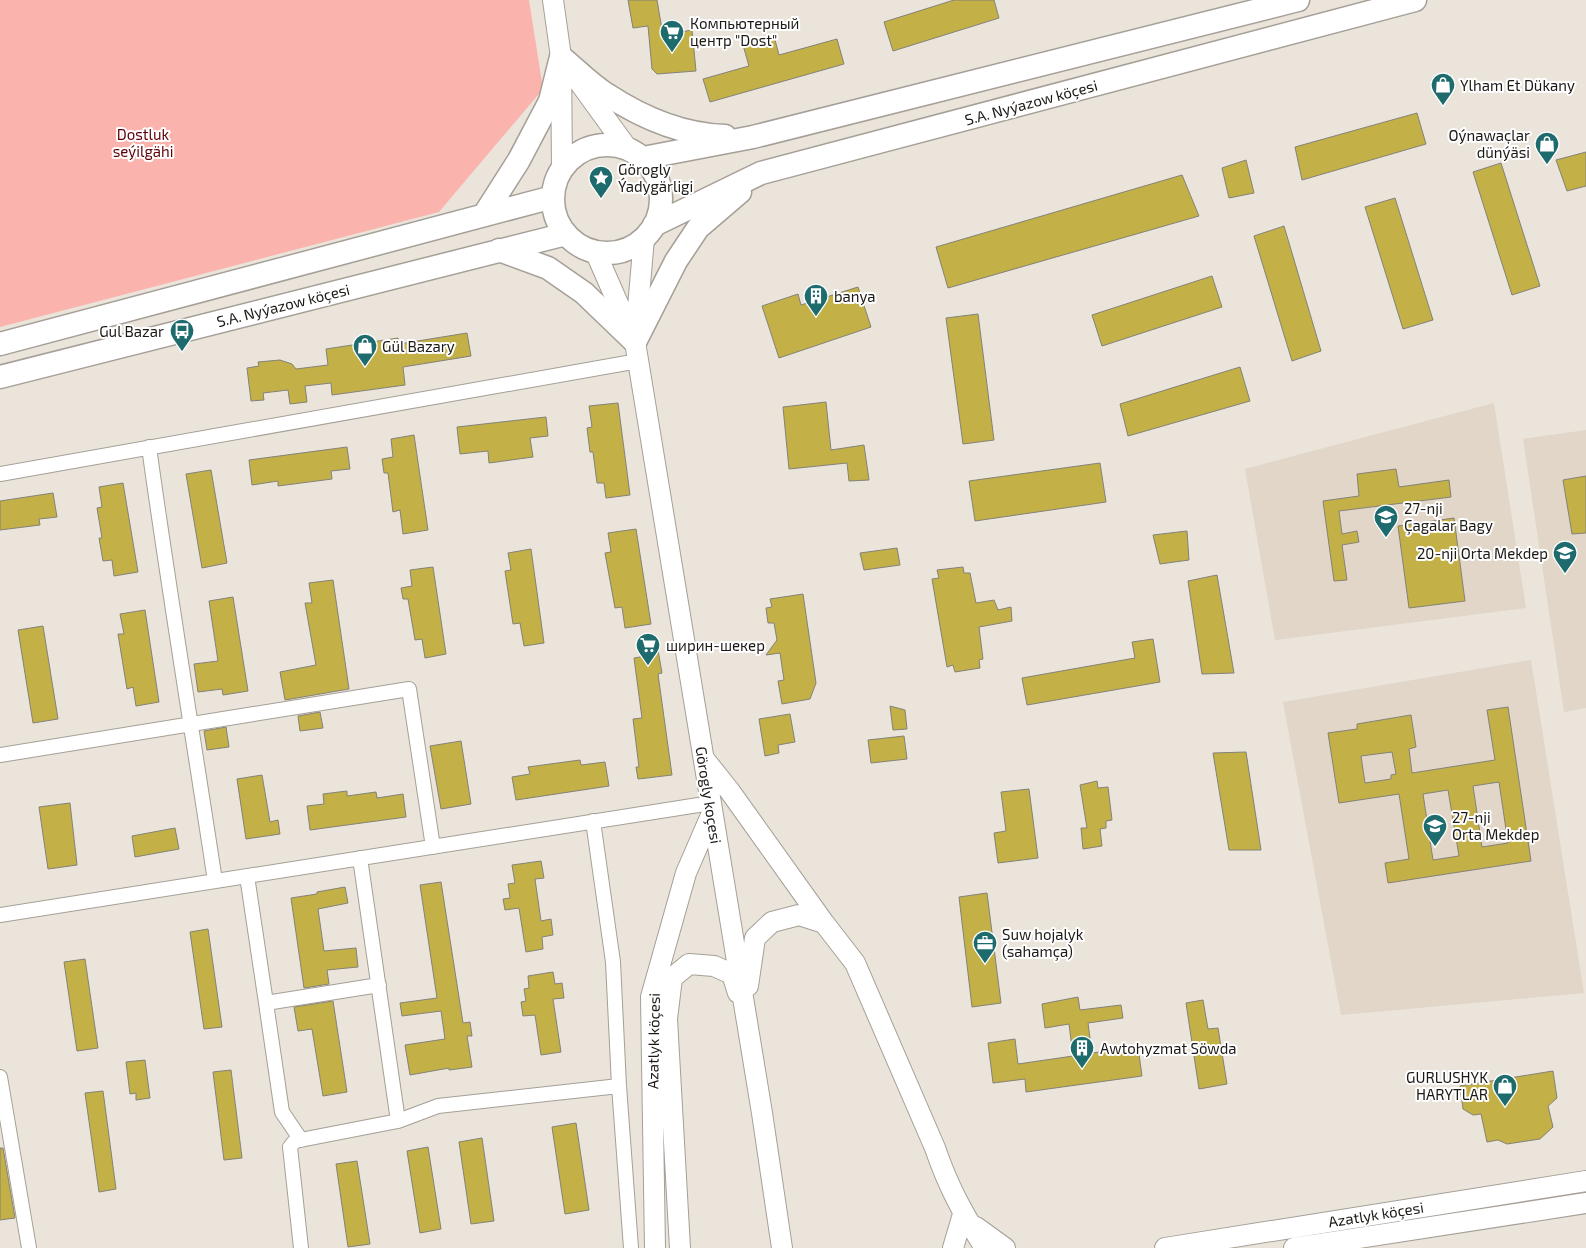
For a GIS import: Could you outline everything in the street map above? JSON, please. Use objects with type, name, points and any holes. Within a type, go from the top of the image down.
[{"type":"main road","points":[[635,153],[753,137],[1298,0]]},
{"type":"main road","name":"S.A. Nyýazow köçesi","points":[[649,231],[761,173],[1415,0]]},
{"type":"main road","points":[[484,215],[518,160],[550,101],[561,57],[604,94],[652,120],[706,135],[753,137]]},
{"type":"main road","points":[[609,144],[635,153],[654,172],[660,189],[660,208],[649,231],[630,248],[613,252],[595,251],[580,245],[566,234],[557,220],[553,202],[554,185],[562,168],[575,155],[591,147],[609,144]]},
{"type":"main road","points":[[500,250],[548,268],[584,293],[637,351],[676,261],[698,228],[761,173]]},
{"type":"main road","points":[[0,344],[553,196]]},
{"type":"main road","name":"S.A. Nyýazow köçesi","points":[[0,377],[566,234]]},
{"type":"street","points":[[552,0],[561,57],[562,168]]},
{"type":"street","points":[[561,57],[635,153]]},
{"type":"street","points":[[637,351],[649,231]]},
{"type":"street","points":[[595,251],[637,351]]},
{"type":"street","points":[[0,474],[148,448],[637,351]]},
{"type":"street","name":"Görogly koçesi","points":[[637,351],[746,1013],[782,1248]]},
{"type":"street","points":[[148,448],[215,881]]},
{"type":"street","points":[[0,755],[409,689],[433,847]]},
{"type":"street","points":[[704,758],[855,963],[963,1214],[985,1248]]},
{"type":"street","points":[[0,915],[593,821],[712,808]]},
{"type":"street","name":"Azatlyk köçesi","points":[[655,1248],[651,997],[686,873],[712,808]]},
{"type":"street","points":[[593,821],[612,962],[619,1086],[632,1248]]},
{"type":"street","points":[[360,858],[398,1121]]},
{"type":"street","points":[[247,876],[282,1112],[301,1140]]},
{"type":"street","points":[[746,1013],[750,965],[755,938],[772,922],[799,915],[824,923]]},
{"type":"street","points":[[679,1240],[667,1019],[672,978],[689,964],[714,966],[732,974],[746,1013]]},
{"type":"street","points":[[266,1003],[379,986]]},
{"type":"street","points":[[0,1077],[29,1248]]},
{"type":"street","points":[[301,1248],[290,1147],[295,1141],[398,1121],[438,1106],[619,1086]]},
{"type":"street","name":"Azatlyk köçesi","points":[[1165,1248],[1586,1181]]},
{"type":"street","name":"Azatlyk köçesi","points":[[1294,1248],[1586,1202]]},
{"type":"street","points":[[953,1248],[963,1214]]},
{"type":"street","points":[[963,1214],[982,1232],[1004,1248]]},
{"type":"shaded area","name":"27-nji Çagalar Bagy","points":[[1494,403],[1526,608],[1275,640],[1245,469]]},
{"type":"shaded area","name":"20-nji Orta Mekdep","points":[[1586,430],[1586,708],[1564,712],[1523,439]]},
{"type":"shaded area","name":"27-nji Orta Mekdep","points":[[1531,660],[1584,993],[1341,1015],[1283,702]]},
{"type":"green space","name":"Dostluk seýilgähi","points":[[0,0],[529,0],[543,89],[439,212],[0,327]]},
{"type":"building","name":"Компьютерный центр \"Dost\"","points":[[628,0],[657,0],[663,35],[692,30],[696,71],[657,74],[652,69],[648,26],[633,28]]},
{"type":"building","points":[[954,0],[994,0],[999,18],[893,51],[884,22]]},
{"type":"building","points":[[774,36],[779,55],[837,39],[844,64],[710,102],[703,79],[749,66],[743,45]]},
{"type":"building","points":[[1417,113],[1426,144],[1302,180],[1295,147]]},
{"type":"building","points":[[1586,152],[1586,186],[1567,191],[1556,160]]},
{"type":"building","points":[[1246,160],[1254,193],[1229,198],[1222,168]]},
{"type":"building","points":[[1501,163],[1540,286],[1512,295],[1473,172]]},
{"type":"building","points":[[1182,175],[1199,216],[948,288],[936,247]]},
{"type":"building","points":[[1395,198],[1433,320],[1403,329],[1365,207]]},
{"type":"building","points":[[1284,226],[1321,351],[1292,361],[1254,236]]},
{"type":"building","points":[[1212,276],[1222,307],[1102,346],[1092,315]]},
{"type":"building","name":"banya","points":[[858,287],[871,327],[779,358],[762,306],[798,294],[801,305]]},
{"type":"building","points":[[978,314],[994,440],[963,444],[946,318]]},
{"type":"building","points":[[467,333],[471,356],[403,367],[405,385],[332,395],[331,383],[305,386],[307,402],[290,404],[288,390],[263,393],[264,400],[251,401],[247,368],[259,366],[258,362],[280,360],[292,364],[296,369],[328,365],[326,349],[398,338],[399,344]]},
{"type":"building","points":[[1240,367],[1250,401],[1128,436],[1120,404]]},
{"type":"building","points":[[826,402],[831,450],[864,445],[869,480],[849,481],[847,463],[789,469],[783,407]]},
{"type":"building","points":[[618,403],[630,495],[606,498],[604,483],[597,483],[593,452],[590,452],[587,428],[592,427],[589,406]]},
{"type":"building","points":[[546,417],[548,436],[530,438],[533,457],[489,463],[488,451],[460,454],[457,427]]},
{"type":"building","points":[[414,435],[428,530],[403,534],[400,510],[393,512],[388,473],[384,473],[382,459],[393,457],[391,439]]},
{"type":"building","points":[[347,447],[350,469],[331,471],[332,479],[278,486],[278,481],[252,485],[249,460]]},
{"type":"building","points":[[1100,463],[1106,502],[975,521],[969,481]]},
{"type":"building","points":[[1396,469],[1399,487],[1449,480],[1451,497],[1339,511],[1342,534],[1357,531],[1359,542],[1342,545],[1347,580],[1334,581],[1323,501],[1359,496],[1357,474]]},
{"type":"building","points":[[211,470],[227,563],[202,568],[186,474]]},
{"type":"building","points":[[1586,476],[1586,533],[1572,534],[1563,480]]},
{"type":"building","points":[[123,483],[138,572],[114,576],[112,560],[103,561],[99,538],[102,538],[97,508],[102,507],[99,487]]},
{"type":"building","points":[[53,493],[57,517],[39,519],[40,525],[0,530],[0,501]]},
{"type":"building","points":[[1454,518],[1465,601],[1409,608],[1398,526]]},
{"type":"building","points":[[636,529],[651,624],[625,628],[622,607],[615,608],[605,553],[611,552],[608,533]]},
{"type":"building","points":[[1187,531],[1189,560],[1160,564],[1153,535]]},
{"type":"building","points":[[897,548],[900,565],[864,570],[860,553]]},
{"type":"building","points":[[531,549],[544,643],[524,646],[520,623],[513,624],[505,571],[511,570],[508,553]]},
{"type":"building","points":[[433,567],[446,654],[425,658],[422,639],[415,640],[408,599],[403,599],[401,588],[412,586],[410,570]]},
{"type":"building","points":[[963,567],[964,573],[970,573],[976,603],[994,600],[998,610],[1011,607],[1012,621],[979,627],[983,659],[979,660],[980,668],[955,672],[953,665],[947,667],[932,579],[939,578],[937,570]]},
{"type":"building","points":[[1217,575],[1234,673],[1202,674],[1188,581]]},
{"type":"building","points":[[333,580],[349,689],[285,700],[280,672],[316,665],[305,603],[312,603],[309,583]]},
{"type":"building","points":[[803,594],[816,683],[810,699],[782,704],[778,681],[784,680],[780,653],[766,655],[777,640],[774,623],[768,623],[766,608],[772,607],[770,599]]},
{"type":"building","points":[[233,597],[248,691],[223,695],[222,689],[198,692],[194,664],[218,661],[209,601]]},
{"type":"building","points":[[145,610],[159,702],[136,706],[133,687],[127,689],[118,634],[124,634],[120,614]]},
{"type":"building","points":[[43,626],[58,719],[33,723],[18,630]]},
{"type":"building","points":[[1153,639],[1160,682],[1027,705],[1022,678],[1135,658],[1132,642]]},
{"type":"building","points":[[658,650],[662,673],[658,674],[672,775],[638,779],[636,767],[639,767],[633,719],[642,718],[634,658],[646,656],[645,652]]},
{"type":"building","points":[[890,706],[905,710],[907,729],[893,730]]},
{"type":"building","points":[[1508,707],[1531,861],[1388,883],[1385,863],[1409,859],[1399,794],[1339,803],[1328,733],[1357,729],[1357,724],[1411,715],[1416,747],[1409,749],[1412,773],[1495,760],[1487,710]],"holes":[[[1392,752],[1396,774],[1391,775],[1391,779],[1365,783],[1361,756]],[[1499,782],[1508,843],[1482,847],[1473,786]],[[1448,790],[1459,856],[1433,860],[1423,794]]]},
{"type":"building","points":[[320,712],[323,728],[300,731],[298,716]]},
{"type":"building","points":[[790,714],[795,742],[778,745],[779,753],[765,756],[759,719]]},
{"type":"building","points":[[226,727],[229,747],[207,750],[204,731]]},
{"type":"building","points":[[904,736],[907,759],[871,763],[868,740]]},
{"type":"building","points":[[461,741],[471,804],[441,809],[430,746]]},
{"type":"building","points":[[1246,752],[1261,850],[1229,850],[1213,753]]},
{"type":"building","points":[[580,760],[581,765],[605,762],[609,786],[516,800],[512,777],[530,774],[528,767]]},
{"type":"building","points":[[262,775],[270,822],[278,820],[280,834],[246,839],[237,779]]},
{"type":"building","points":[[1097,781],[1098,788],[1108,787],[1112,820],[1106,821],[1106,828],[1100,829],[1102,846],[1083,849],[1081,828],[1087,828],[1080,785]]},
{"type":"building","points":[[1029,789],[1038,858],[998,863],[994,833],[1006,831],[1001,792]]},
{"type":"building","points":[[347,791],[347,796],[376,792],[377,798],[403,794],[406,817],[310,830],[307,806],[324,804],[323,794]]},
{"type":"building","points":[[70,803],[77,865],[48,869],[39,807]]},
{"type":"building","points":[[175,828],[179,849],[135,857],[132,836]]},
{"type":"building","points":[[541,861],[544,878],[535,879],[541,921],[551,919],[553,935],[542,937],[543,949],[526,952],[519,908],[505,910],[503,899],[510,898],[508,884],[515,883],[512,865]]},
{"type":"building","points":[[441,882],[463,1023],[470,1022],[472,1036],[467,1036],[472,1067],[449,1070],[449,1068],[410,1075],[405,1045],[445,1039],[441,1011],[402,1016],[400,1003],[437,998],[420,885]]},
{"type":"building","points":[[345,887],[348,903],[318,909],[324,951],[356,948],[358,967],[327,970],[329,984],[304,988],[291,898]]},
{"type":"building","points":[[987,893],[1001,1003],[972,1007],[959,897]]},
{"type":"building","points":[[208,929],[222,1027],[204,1029],[190,932]]},
{"type":"building","points":[[85,959],[98,1048],[77,1051],[64,962]]},
{"type":"building","points":[[553,972],[555,984],[562,983],[564,998],[553,999],[561,1052],[541,1055],[535,1015],[523,1016],[521,1002],[526,1001],[524,989],[529,988],[528,976]]},
{"type":"building","points":[[1078,997],[1080,1010],[1121,1005],[1123,1018],[1088,1023],[1092,1053],[1138,1047],[1142,1076],[1026,1092],[1025,1079],[993,1083],[988,1043],[1015,1039],[1018,1064],[1073,1056],[1069,1024],[1045,1028],[1042,1004]]},
{"type":"building","points":[[1203,1000],[1208,1029],[1218,1028],[1227,1084],[1199,1089],[1186,1003]]},
{"type":"building","points":[[333,1001],[347,1092],[323,1096],[312,1029],[298,1031],[294,1007]]},
{"type":"building","points":[[145,1060],[150,1098],[136,1100],[136,1093],[130,1094],[126,1062]]},
{"type":"building","points":[[231,1070],[242,1158],[224,1160],[213,1072]]},
{"type":"building","name":"GURLUSHYK HARYTLAR","points":[[1553,1071],[1557,1098],[1548,1106],[1553,1127],[1540,1139],[1507,1144],[1498,1140],[1487,1142],[1481,1114],[1473,1115],[1463,1109],[1460,1086]]},
{"type":"building","points":[[103,1091],[116,1189],[99,1192],[85,1093]]},
{"type":"building","points":[[576,1123],[589,1210],[565,1214],[552,1127]]},
{"type":"building","points":[[482,1138],[494,1221],[471,1224],[459,1142]]},
{"type":"building","points":[[428,1147],[441,1229],[420,1233],[407,1151]]},
{"type":"building","points":[[0,1148],[3,1148],[15,1218],[0,1220]]},
{"type":"building","points":[[357,1161],[370,1244],[348,1247],[336,1164]]},
{"type":"place","name":"Компьютерный центр \"Dost\"","points":[[672,53]]},
{"type":"place","name":"Ylham Et Dükany","points":[[1443,106]]},
{"type":"place","name":"Oýnawaçlar dünýäsi","points":[[1547,165]]},
{"type":"place","name":"Görogly Ýadygärligi","points":[[601,199]]},
{"type":"place","name":"banya","points":[[816,317]]},
{"type":"place","name":"Gul Bazar","points":[[182,352]]},
{"type":"place","name":"Gül Bazary","points":[[365,367]]},
{"type":"place","name":"27-nji Çagalar Bagy","points":[[1386,538]]},
{"type":"place","name":"20-nji Orta Mekdep","points":[[1565,574]]},
{"type":"place","name":"ширин-шекер","points":[[648,666]]},
{"type":"place","name":"27-nji Orta Mekdep","points":[[1435,847]]},
{"type":"place","name":"Suw hojalyk (sahamça)","points":[[985,964]]},
{"type":"place","name":"Awtohyzmat Söwda","points":[[1082,1069]]},
{"type":"place","name":"GURLUSHYK HARYTLAR","points":[[1505,1107]]}]
